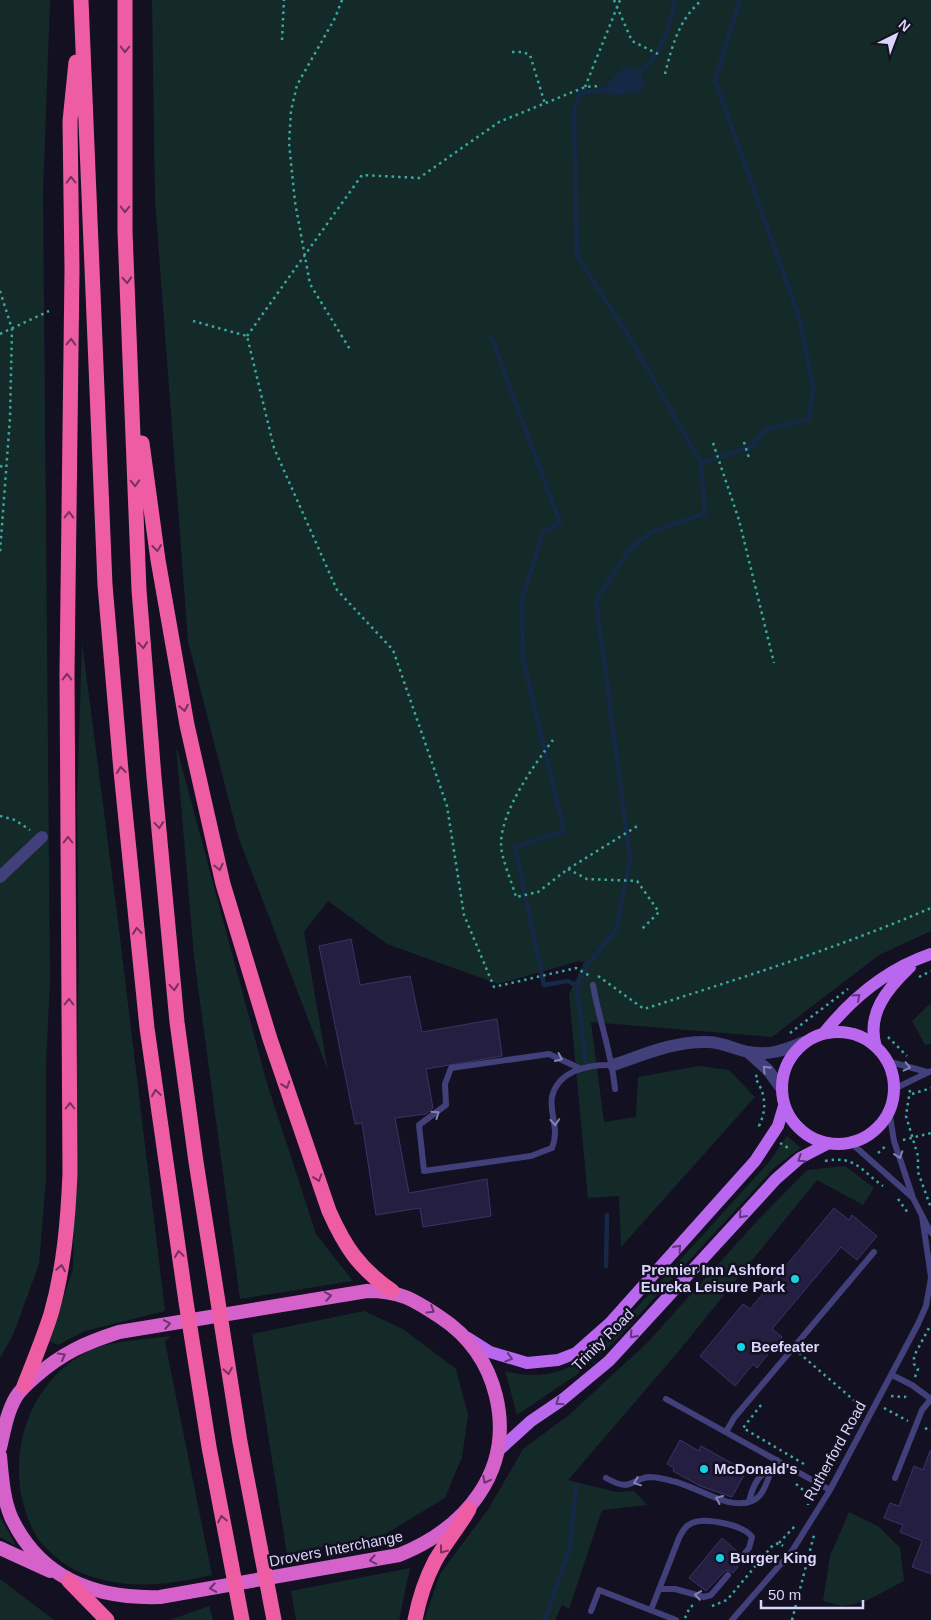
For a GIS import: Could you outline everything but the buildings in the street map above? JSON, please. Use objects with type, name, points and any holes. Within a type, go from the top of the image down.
[{"type":"highway","points":[[125,0],[125,232],[139,590],[154,777],[177,1022],[216,1297],[262,1562],[274,1620]]},
{"type":"highway","points":[[81,3],[110,656],[147,1028],[190,1328],[231,1567],[242,1620]]},
{"type":"highway","points":[[0,1410],[20,1392],[50,1316],[57,1288],[68,1214],[70,1173],[67,674],[72,270],[70,121],[81,3]]},
{"type":"highway","points":[[132,382],[158,560],[187,725],[222,884],[270,1039],[329,1211],[340,1236],[356,1261],[370,1276],[392,1291]]},
{"type":"highway","name":"Drovers Interchange","points":[[0,1448],[4,1427],[20,1392],[54,1360],[83,1344],[119,1332],[344,1293],[392,1291],[429,1309],[465,1337],[485,1364],[492,1382],[502,1428],[499,1450],[490,1472],[469,1508],[437,1536],[420,1547],[399,1556],[160,1597],[132,1598],[64,1578],[39,1556],[11,1516],[2,1485],[0,1456]]},
{"type":"highway","points":[[415,1620],[420,1596],[430,1572],[469,1508]]},
{"type":"highway","points":[[0,1548],[64,1578],[108,1620]]},
{"type":"main road","name":"Trinity Road","points":[[824,1033],[840,1012],[888,973],[931,954]]},
{"type":"main road","name":"Trinity Road","points":[[876,1047],[860,1036],[845,1032],[824,1033],[804,1042],[789,1059],[783,1072],[781,1088],[784,1106],[796,1126],[810,1136],[829,1143],[850,1142],[868,1135],[880,1124],[889,1110],[894,1089],[887,1062],[876,1047],[872,1034],[873,1021],[878,1007],[891,986],[919,958]]},
{"type":"main road","name":"Trinity Road","points":[[465,1337],[490,1352],[527,1363],[558,1360],[576,1353],[610,1324],[755,1161],[778,1126],[784,1106]]},
{"type":"main road","name":"Trinity Road","points":[[499,1450],[531,1421],[562,1400],[609,1361],[776,1179],[800,1158],[829,1143]]},
{"type":"street","points":[[0,877],[42,837]]},
{"type":"street","points":[[613,1065],[687,1042],[728,1044],[748,1052],[777,1053],[804,1042]]},
{"type":"street","points":[[748,1052],[768,1070],[781,1088]]},
{"type":"lane","points":[[592,985],[601,1026],[613,1065],[615,1089]]},
{"type":"lane","points":[[579,1068],[549,1054],[451,1068],[445,1084],[446,1105],[419,1125],[424,1171],[531,1156],[552,1148],[556,1140],[552,1098],[558,1084],[579,1068],[596,1064],[613,1065]]},
{"type":"lane","points":[[887,1062],[929,1071]]},
{"type":"lane","points":[[894,1089],[929,1071]]},
{"type":"lane","points":[[889,1110],[894,1141],[913,1198],[931,1233]]},
{"type":"lane","points":[[850,1142],[913,1198]]},
{"type":"lane","name":"Rutherford Road","points":[[732,1620],[792,1551],[830,1490],[918,1324],[926,1306],[931,1277],[922,1215]]},
{"type":"lane","points":[[726,1432],[734,1418],[874,1252]]},
{"type":"lane","points":[[892,1375],[912,1385],[931,1399],[915,1425],[895,1478]]},
{"type":"lane","points":[[666,1399],[830,1490]]},
{"type":"lane","points":[[606,1478],[620,1485],[631,1485],[648,1477],[670,1480],[691,1485],[731,1504],[749,1502],[758,1498],[768,1479],[770,1469],[777,1460]]},
{"type":"lane","points":[[651,1610],[684,1529],[692,1523],[701,1521],[739,1527],[748,1531],[752,1537],[749,1548],[738,1562]]},
{"type":"lane","points":[[659,1589],[675,1589],[704,1597],[711,1595],[728,1575]]},
{"type":"lane","points":[[591,1610],[599,1590],[676,1620]]},
{"type":"path","points":[[282,40],[284,0]]},
{"type":"path","points":[[342,0],[335,18],[297,85],[291,111],[290,153],[295,202],[310,284],[351,351]]},
{"type":"path","points":[[614,0],[632,41],[658,54]]},
{"type":"path","points":[[585,87],[620,0]]},
{"type":"path","points":[[665,74],[674,40],[688,11],[702,0]]},
{"type":"path","points":[[512,52],[523,52],[530,55],[545,104]]},
{"type":"path","points":[[599,86],[585,87],[499,122],[419,178],[362,175],[248,336],[274,448],[337,590],[393,650],[447,806],[464,915],[494,987],[576,968],[589,976],[601,976],[644,1009],[768,970],[887,927],[931,908]]},
{"type":"path","points":[[0,291],[12,328],[10,418],[0,552]]},
{"type":"path","points":[[0,334],[50,311]]},
{"type":"path","points":[[193,321],[248,336]]},
{"type":"path","points":[[744,442],[749,458]]},
{"type":"path","points":[[713,443],[739,520],[774,663]]},
{"type":"path","points":[[0,466],[6,468]]},
{"type":"path","points":[[552,741],[515,798],[501,844],[516,897],[534,893],[568,869],[639,825]]},
{"type":"path","points":[[0,816],[15,820],[42,837]]},
{"type":"path","points":[[568,869],[587,878],[637,881],[659,912],[642,929]]},
{"type":"path","points":[[914,979],[931,971]]},
{"type":"path","points":[[912,1094],[931,1088]]},
{"type":"path","points":[[931,1132],[911,1138],[918,1156],[918,1172],[931,1208]]},
{"type":"path","points":[[818,1162],[838,1158],[848,1160],[860,1166],[890,1191]]},
{"type":"path","points":[[894,1194],[912,1220]]},
{"type":"path","points":[[794,1349],[870,1414]]},
{"type":"path","points":[[881,1406],[915,1425],[931,1431]]},
{"type":"path","points":[[703,1606],[718,1605],[727,1600],[773,1545],[779,1543],[792,1551]]},
{"type":"path","points":[[792,1620],[812,1547]]},
{"type":"path","points":[[684,1620],[690,1607],[695,1605]]},
{"type":"green space","points":[[0,0],[50,0],[43,193],[50,981],[46,1064],[46,1178],[39,1264],[13,1335],[0,1358]]},
{"type":"green space","points":[[152,0],[931,0],[931,931],[879,955],[772,1037],[591,1022],[604,1122],[636,1117],[638,1077],[699,1066],[729,1070],[755,1097],[621,1247],[619,1196],[588,1198],[569,994],[584,962],[579,961],[498,984],[387,944],[328,901],[304,932],[328,1071],[238,836],[188,641],[155,200]]},
{"type":"green space","points":[[82,642],[165,1311],[85,1331],[58,1345],[49,1341],[73,1269],[79,961],[77,799]]},
{"type":"green space","points":[[176,745],[266,1080],[316,1234],[353,1281],[240,1299],[194,957]]},
{"type":"green space","points":[[931,1003],[931,1044],[925,1045],[912,1021]]},
{"type":"green space","points":[[787,1136],[801,1148],[775,1167],[616,1340],[579,1373],[517,1415],[505,1371],[536,1375],[563,1370],[576,1364],[599,1347],[769,1162]]},
{"type":"green space","points":[[845,1166],[874,1188],[863,1205],[817,1180],[678,1352],[568,1480],[616,1492],[634,1491],[647,1505],[602,1510],[569,1609],[562,1605],[555,1620],[424,1620],[440,1574],[489,1508],[523,1449],[569,1415],[647,1343],[757,1221],[807,1170]]},
{"type":"green space","points":[[364,1311],[403,1329],[456,1369],[468,1415],[462,1457],[445,1498],[382,1536],[287,1554],[252,1334]]},
{"type":"green space","points":[[170,1336],[165,1342],[212,1575],[160,1584],[126,1584],[92,1577],[75,1570],[61,1561],[40,1542],[28,1518],[21,1492],[19,1465],[22,1438],[31,1413],[44,1389],[62,1369],[85,1353],[115,1343]]},
{"type":"green space","points":[[849,1512],[879,1527],[900,1548],[904,1581],[864,1602],[842,1606],[823,1601],[830,1556]]},
{"type":"green space","points":[[0,1516],[16,1546],[0,1537]]},
{"type":"green space","points":[[410,1568],[399,1620],[296,1620],[291,1591]]},
{"type":"green space","points":[[0,1579],[54,1620],[0,1620]]},
{"type":"green space","points":[[209,1606],[213,1620],[170,1620]]},
{"type":"water","points":[[624,67],[642,72],[641,77],[646,83],[643,90],[617,95],[600,92]]},
{"type":"waterway","points":[[636,74],[651,60],[663,42],[675,0]]},
{"type":"waterway","points":[[701,463],[751,447],[767,429],[809,419],[813,387],[800,320],[715,80],[740,0]]},
{"type":"waterway","points":[[586,1062],[577,986],[587,965],[616,930],[630,859],[596,600],[630,549],[651,532],[705,513],[701,463],[630,338],[577,256],[574,112],[579,93],[605,90]]},
{"type":"waterway","points":[[491,336],[560,523],[543,532],[522,600],[523,659],[564,831],[515,847],[544,985],[568,981],[577,986]]},
{"type":"waterway","points":[[606,1266],[607,1215]]},
{"type":"waterway","points":[[545,1620],[570,1547],[576,1487]]},
{"type":"place","name":"Premier Inn Ashford Eureka Leisure Park","points":[[795,1279]]},
{"type":"place","name":"Beefeater","points":[[741,1347]]},
{"type":"place","name":"McDonald's","points":[[704,1469]]},
{"type":"place","name":"Burger King","points":[[720,1558]]}]
